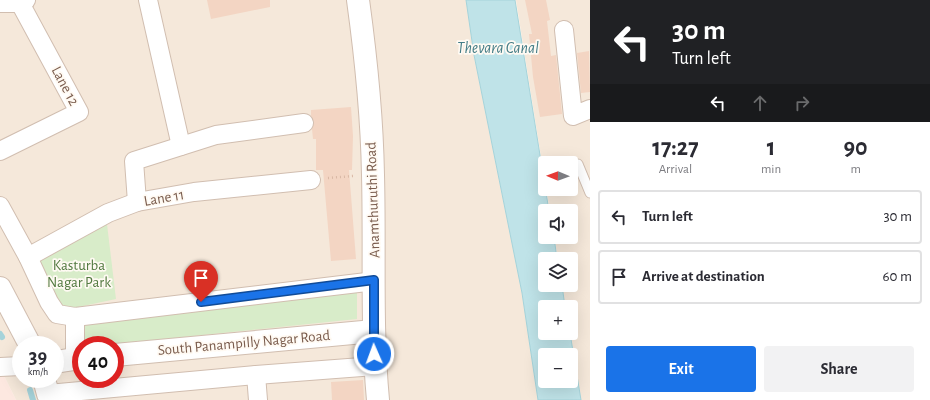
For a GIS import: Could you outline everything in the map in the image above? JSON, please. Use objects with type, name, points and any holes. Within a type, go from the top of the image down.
[{"type":"street","points":[[148,0],[180,146]]},
{"type":"street","name":"Anamthuruthi Road","points":[[358,0],[364,42],[373,173],[374,331],[378,400]]},
{"type":"street","points":[[0,3],[23,1]]},
{"type":"street","name":"Lane 12","points":[[0,151],[79,112],[23,1]]},
{"type":"street","points":[[564,30],[573,116],[590,109]]},
{"type":"street","points":[[137,202],[134,161],[216,135],[304,123]]},
{"type":"street","name":"Lane 11","points":[[28,257],[108,213],[137,202],[194,192],[311,180]]},
{"type":"street","points":[[0,206],[28,257],[49,302],[57,314],[75,318],[374,280]]},
{"type":"street","points":[[0,288],[25,336]]},
{"type":"street","points":[[70,360],[75,318]]},
{"type":"street","name":"South Panampilly Nagar Road","points":[[124,354],[374,331]]},
{"type":"street","points":[[0,367],[12,366]]},
{"type":"street","points":[[47,391],[156,392],[256,374],[375,366]]},
{"type":"street","points":[[256,374],[258,400]]},
{"type":"lane","points":[[578,164],[590,193]]},
{"type":"path","points":[[311,180],[373,173]]},
{"type":"shaded area","points":[[0,0],[466,0],[474,55],[522,293],[538,400],[16,400],[0,368]]},
{"type":"shaded area","points":[[516,0],[590,0],[590,400],[581,400],[578,382],[578,348],[572,348],[571,340],[578,340],[578,300],[564,300],[563,292],[578,292],[578,252],[557,252],[555,244],[578,244],[578,204],[549,204],[547,196],[578,196],[578,156],[541,156]]},
{"type":"shaded area","points":[[0,368],[16,400],[0,400]]},
{"type":"green space","name":"Kasturba Nagar Park","points":[[107,224],[116,299],[69,309],[58,303],[36,260]]},
{"type":"green space","points":[[357,289],[357,319],[124,343],[124,336],[84,336],[83,323]]},
{"type":"water","name":"Thevara Canal","points":[[466,0],[515,0],[540,156],[538,156],[538,196],[547,196],[548,204],[538,204],[538,244],[555,244],[556,252],[538,252],[538,292],[563,292],[564,300],[538,300],[538,340],[571,340],[572,348],[538,348],[538,388],[578,388],[578,382],[581,400],[538,400],[522,293],[474,55]]},
{"type":"building","points":[[207,0],[270,0],[270,7],[211,19]]},
{"type":"building","points":[[525,0],[546,0],[550,20],[547,21],[551,56],[556,55],[562,114],[540,117],[533,77],[529,34],[532,34]]},
{"type":"building","points":[[589,51],[590,92],[581,93],[577,53]]},
{"type":"building","points":[[351,107],[353,136],[352,170],[349,170],[356,259],[331,261],[323,170],[316,170],[316,139],[313,139],[312,129],[314,122],[311,116],[311,110]]},
{"type":"building","points":[[363,380],[364,400],[332,400],[331,382]]},
{"type":"waterway","points":[[30,390],[33,400]]},
{"type":"route","points":[[201,302],[374,280],[374,354]]}]
